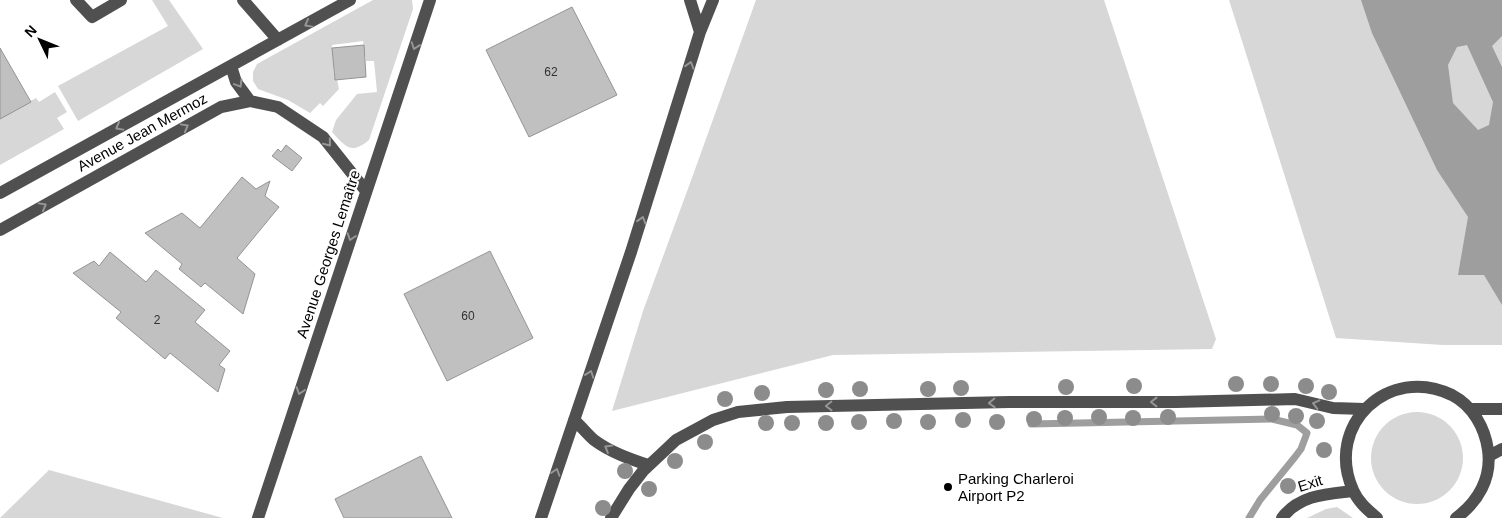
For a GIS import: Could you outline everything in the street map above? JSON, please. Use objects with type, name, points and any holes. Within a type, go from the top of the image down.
[{"type":"street","points":[[76,0],[92,16],[122,0]]},
{"type":"street","points":[[242,0],[278,40]]},
{"type":"street","name":"Avenue Jean Mermoz","points":[[0,194],[350,0]]},
{"type":"street","name":"Avenue Georges Lemaître","points":[[260,516],[430,0]]},
{"type":"street","points":[[690,0],[700,32]]},
{"type":"street","points":[[541,518],[632,252],[700,32],[713,0]]},
{"type":"street","points":[[231,66],[236,82],[250,101]]},
{"type":"street","name":"Avenue Jean Mermoz","points":[[0,230],[221,107],[250,101],[278,107],[323,137],[366,190]]},
{"type":"street","points":[[1377,518],[1364,507],[1353,491],[1346,470],[1346,448],[1352,427],[1364,409],[1377,398],[1392,391],[1425,386],[1442,390],[1457,398],[1470,409],[1480,423],[1486,439],[1489,456],[1486,476],[1480,494],[1468,509],[1456,518]]},
{"type":"street","points":[[612,518],[629,489],[648,465],[676,440],[713,420],[738,412],[787,407],[1295,399],[1333,408],[1364,409]]},
{"type":"street","points":[[1470,409],[1502,409]]},
{"type":"street","points":[[574,420],[595,440],[620,456],[648,465]]},
{"type":"street","points":[[1489,456],[1502,449]]},
{"type":"street","name":"Exit","points":[[1282,518],[1296,504],[1309,497],[1353,491]]},
{"type":"shaded area","points":[[152,0],[169,0],[203,49],[78,121],[58,86],[168,26]]},
{"type":"shaded area","points":[[373,0],[412,0],[413,9],[369,140],[363,145],[353,148],[341,142],[332,132],[336,120],[357,94],[377,92],[374,61],[366,61],[363,41],[332,45],[334,78],[337,79],[339,89],[323,106],[320,103],[310,113],[288,100],[258,89],[253,81],[253,72],[257,64]]},
{"type":"shaded area","points":[[756,0],[1104,0],[1216,339],[1212,349],[833,355],[612,411],[643,311]]},
{"type":"shaded area","points":[[1229,0],[1502,0],[1502,345],[1443,345],[1336,338]]},
{"type":"shaded area","points":[[1361,0],[1502,0],[1502,36],[1492,46],[1502,67],[1502,305],[1484,275],[1458,275],[1468,217],[1437,170],[1372,33]],"holes":[[[1467,45],[1493,102],[1489,125],[1478,130],[1453,103],[1448,65],[1457,47]]]},
{"type":"shaded area","points":[[55,92],[67,112],[57,118],[64,129],[0,165],[0,118],[36,98],[39,102]]},
{"type":"shaded area","points":[[1417,412],[1435,416],[1449,426],[1459,440],[1463,458],[1459,476],[1449,490],[1435,500],[1417,504],[1399,500],[1385,490],[1375,476],[1371,458],[1375,440],[1385,426],[1399,416]]},
{"type":"shaded area","points":[[49,470],[223,518],[0,518]]},
{"type":"shaded area","points":[[1337,507],[1353,518],[1307,518],[1326,509]]},
{"type":"building","points":[[572,7],[617,95],[529,137],[486,50]]},
{"type":"building","points":[[364,45],[366,77],[335,80],[332,48]]},
{"type":"building","points":[[0,48],[31,102],[0,119]]},
{"type":"building","points":[[286,145],[302,158],[292,171],[272,156],[278,149],[281,152]]},
{"type":"building","points":[[242,177],[256,189],[270,181],[265,196],[279,207],[237,258],[255,274],[243,314],[205,283],[201,287],[179,269],[182,264],[145,233],[182,213],[200,228]]},
{"type":"building","points":[[490,251],[533,338],[447,381],[404,294]]},
{"type":"building","points":[[110,252],[146,282],[156,270],[205,310],[195,322],[230,351],[219,365],[225,369],[218,392],[170,353],[165,359],[116,318],[121,312],[73,273],[94,261],[99,266]]},
{"type":"building","points":[[421,456],[452,518],[344,518],[335,499]]},
{"type":"waterway","points":[[1031,424],[1272,419],[1297,425],[1307,433],[1301,449],[1260,500],[1249,518]]},
{"type":"place","name":"Parking Charleroi Airport P2","points":[[948,487]]}]
